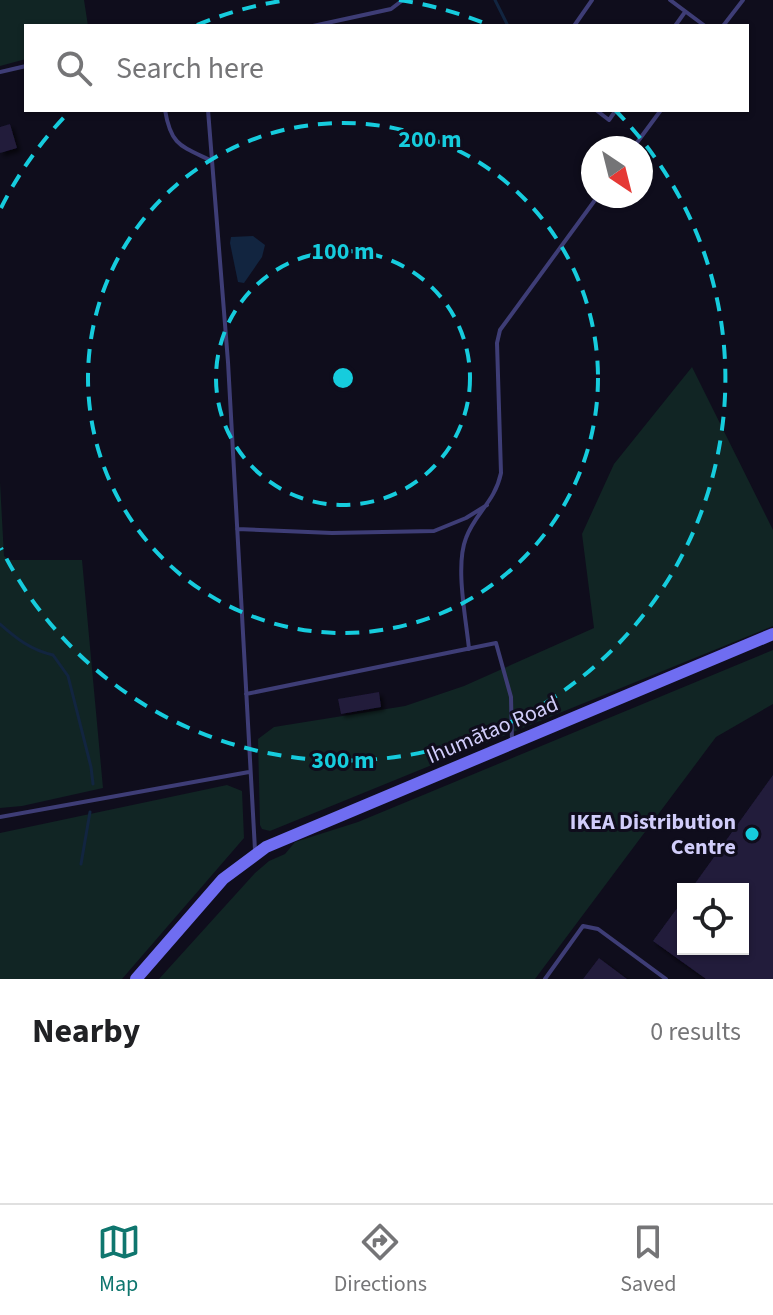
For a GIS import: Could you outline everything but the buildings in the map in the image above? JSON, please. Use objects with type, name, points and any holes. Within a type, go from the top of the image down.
[{"type":"street","name":"Ihumātao Road","points":[[136,979],[223,879],[255,853],[279,840],[773,634]]},
{"type":"lane","points":[[322,24],[391,9],[403,0]]},
{"type":"lane","points":[[575,24],[592,0]]},
{"type":"lane","points":[[670,0],[702,24]]},
{"type":"lane","points":[[725,24],[743,0]]},
{"type":"lane","points":[[676,24],[685,12]]},
{"type":"lane","points":[[0,72],[24,66]]},
{"type":"lane","points":[[165,112],[168,132],[175,141],[212,161]]},
{"type":"lane","points":[[208,112],[228,362],[255,853]]},
{"type":"lane","points":[[599,112],[609,120],[615,112]]},
{"type":"lane","points":[[642,136],[660,112]]},
{"type":"lane","points":[[469,649],[460,563],[466,537],[497,489],[501,473],[497,343],[500,330],[589,208]]},
{"type":"lane","points":[[237,529],[332,533],[434,531],[466,518],[489,503]]},
{"type":"lane","points":[[246,694],[496,643],[511,697],[512,742]]},
{"type":"lane","points":[[0,817],[250,772]]},
{"type":"lane","points":[[545,979],[583,926],[598,929],[666,979]]},
{"type":"green space","points":[[0,0],[84,0],[88,24],[24,24],[24,60],[0,66]]},
{"type":"green space","points":[[692,367],[773,530],[773,626],[270,831],[262,829],[258,739],[274,727],[405,706],[464,686],[594,628],[582,534],[614,464]]},
{"type":"green space","points":[[0,482],[4,556],[9,560],[82,560],[103,788],[0,808]]},
{"type":"green space","points":[[773,650],[773,704],[716,737],[535,979],[159,979],[255,873],[269,861],[285,854],[295,842],[358,822]]},
{"type":"green space","points":[[227,785],[242,791],[244,838],[122,979],[0,979],[0,833]]},
{"type":"water","points":[[253,236],[265,245],[262,257],[244,283],[238,282],[231,237]]},
{"type":"waterway","points":[[495,0],[507,24]]},
{"type":"waterway","points":[[0,624],[25,643],[53,655],[68,676],[93,784]]},
{"type":"waterway","points":[[81,864],[90,812]]},
{"type":"place","name":"IKEA Distribution Centre","points":[[752,834]]}]
